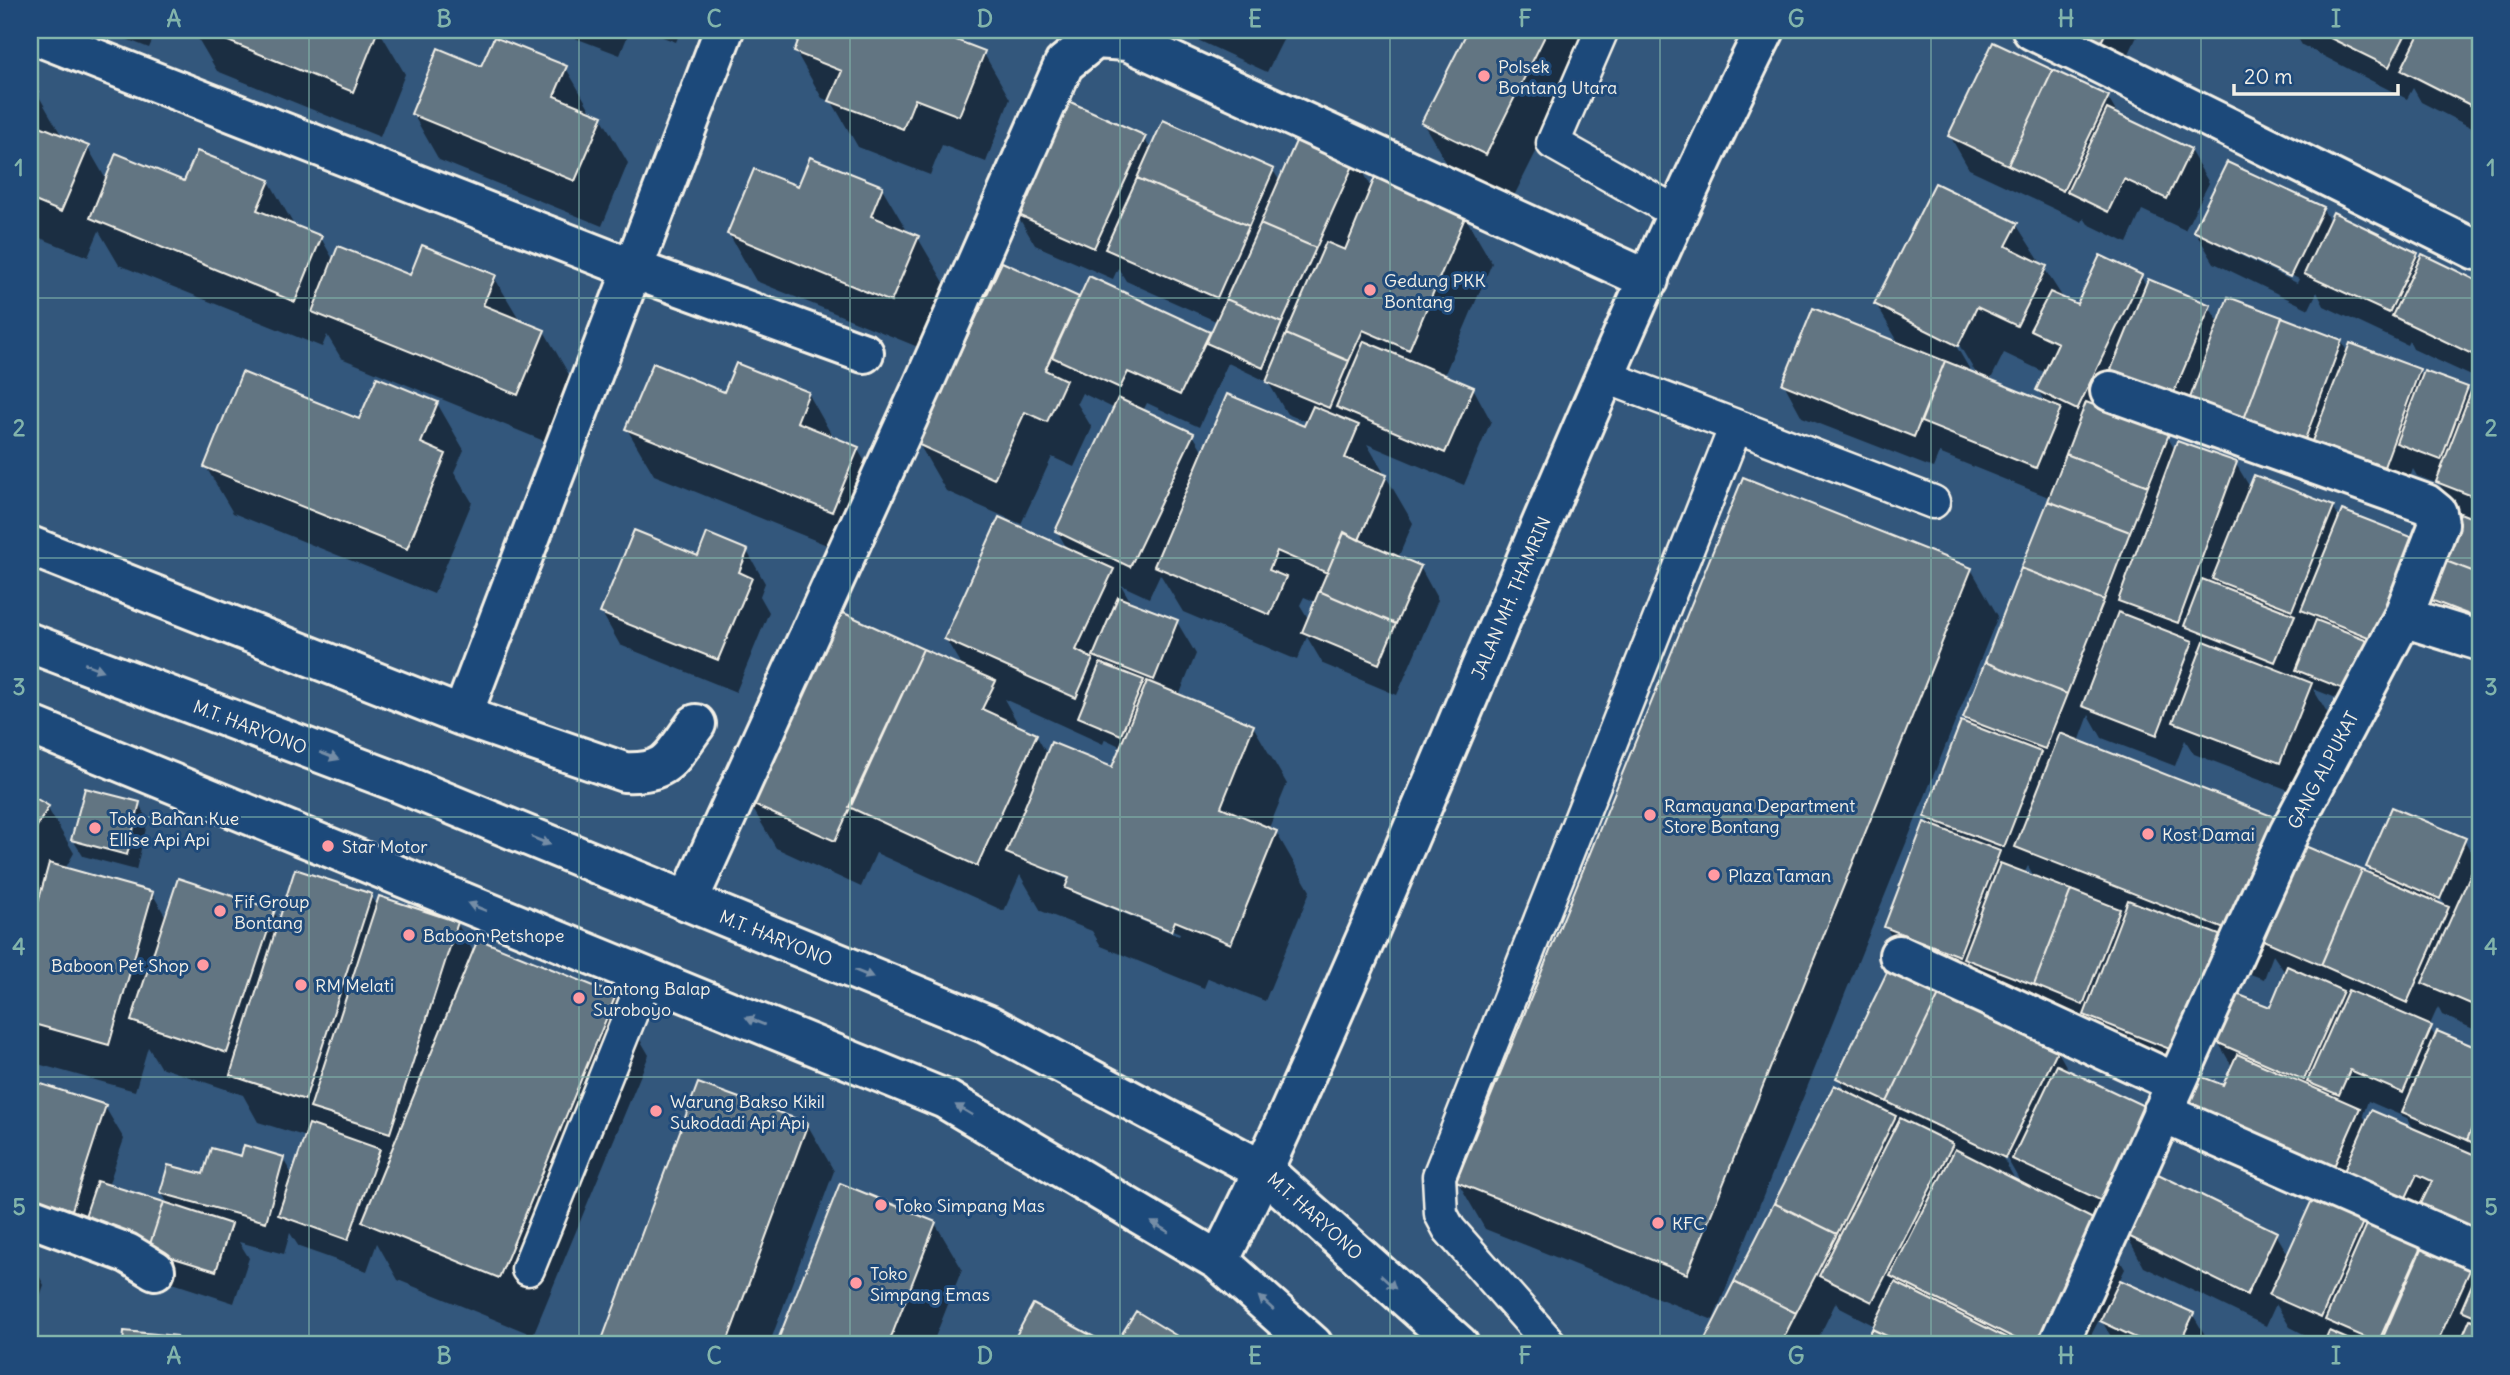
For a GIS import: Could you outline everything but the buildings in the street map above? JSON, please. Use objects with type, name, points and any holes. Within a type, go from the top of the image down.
[{"type":"street","points":[[462,716],[724,30]]},
{"type":"street","points":[[2032,30],[2476,250]]},
{"type":"street","points":[[30,33],[633,269],[864,354]]},
{"type":"street","name":"JALAN MH. THAMRIN","points":[[1219,1261],[1264,1171],[1435,778],[1604,376],[1679,215],[1756,33]]},
{"type":"street","points":[[688,901],[924,383],[1064,64],[1095,39],[1127,41],[1649,280]]},
{"type":"street","name":"GANG ALPUKAT","points":[[2058,1345],[2077,1310],[2289,833],[2403,617],[2439,524],[2437,513],[2426,504],[2110,391]]},
{"type":"street","points":[[30,546],[462,716],[624,772],[647,773],[665,766],[696,724]]},
{"type":"street","points":[[2403,617],[2480,641]]},
{"type":"street","name":"M.T. HARYONO","points":[[30,643],[392,780],[987,1024],[1264,1171],[1459,1345]]},
{"type":"street","points":[[30,725],[945,1099],[1219,1261],[1313,1345]]},
{"type":"street","points":[[1899,955],[2169,1098],[2475,1250]]},
{"type":"street","points":[[30,1217],[127,1253],[155,1270]]},
{"type":"lane","points":[[1602,30],[1553,143],[1679,215]]},
{"type":"lane","points":[[1604,376],[1933,502]]},
{"type":"lane","points":[[1550,1345],[1449,1229],[1441,1214],[1439,1176],[1736,426]]},
{"type":"lane","points":[[528,1269],[646,976]]},
{"type":"place","name":"Polsek Bontang Utara","points":[[1484,76]]},
{"type":"place","name":"Gedung PKK Bontang","points":[[1370,290]]},
{"type":"place","name":"Ramayana Department Store Bontang","points":[[1650,815]]},
{"type":"place","name":"Toko Bahan Kue Ellise Api Api","points":[[95,828]]},
{"type":"place","name":"Kost Damai","points":[[2148,834]]},
{"type":"place","name":"Star Motor","points":[[328,846]]},
{"type":"place","name":"Plaza Taman","points":[[1714,875]]},
{"type":"place","name":"Fif Group Bontang","points":[[220,911]]},
{"type":"place","name":"Baboon Petshope","points":[[409,935]]},
{"type":"place","name":"Baboon Pet Shop","points":[[203,965]]},
{"type":"place","name":"RM Melati","points":[[301,985]]},
{"type":"place","name":"Lontong Balap Suroboyo","points":[[579,998]]},
{"type":"place","name":"Warung Bakso Kikil Sukodadi Api Api","points":[[656,1111]]},
{"type":"place","name":"Toko Simpang Mas","points":[[881,1205]]},
{"type":"place","name":"KFC","points":[[1658,1223]]},
{"type":"place","name":"Toko Simpang Emas","points":[[856,1283]]}]
